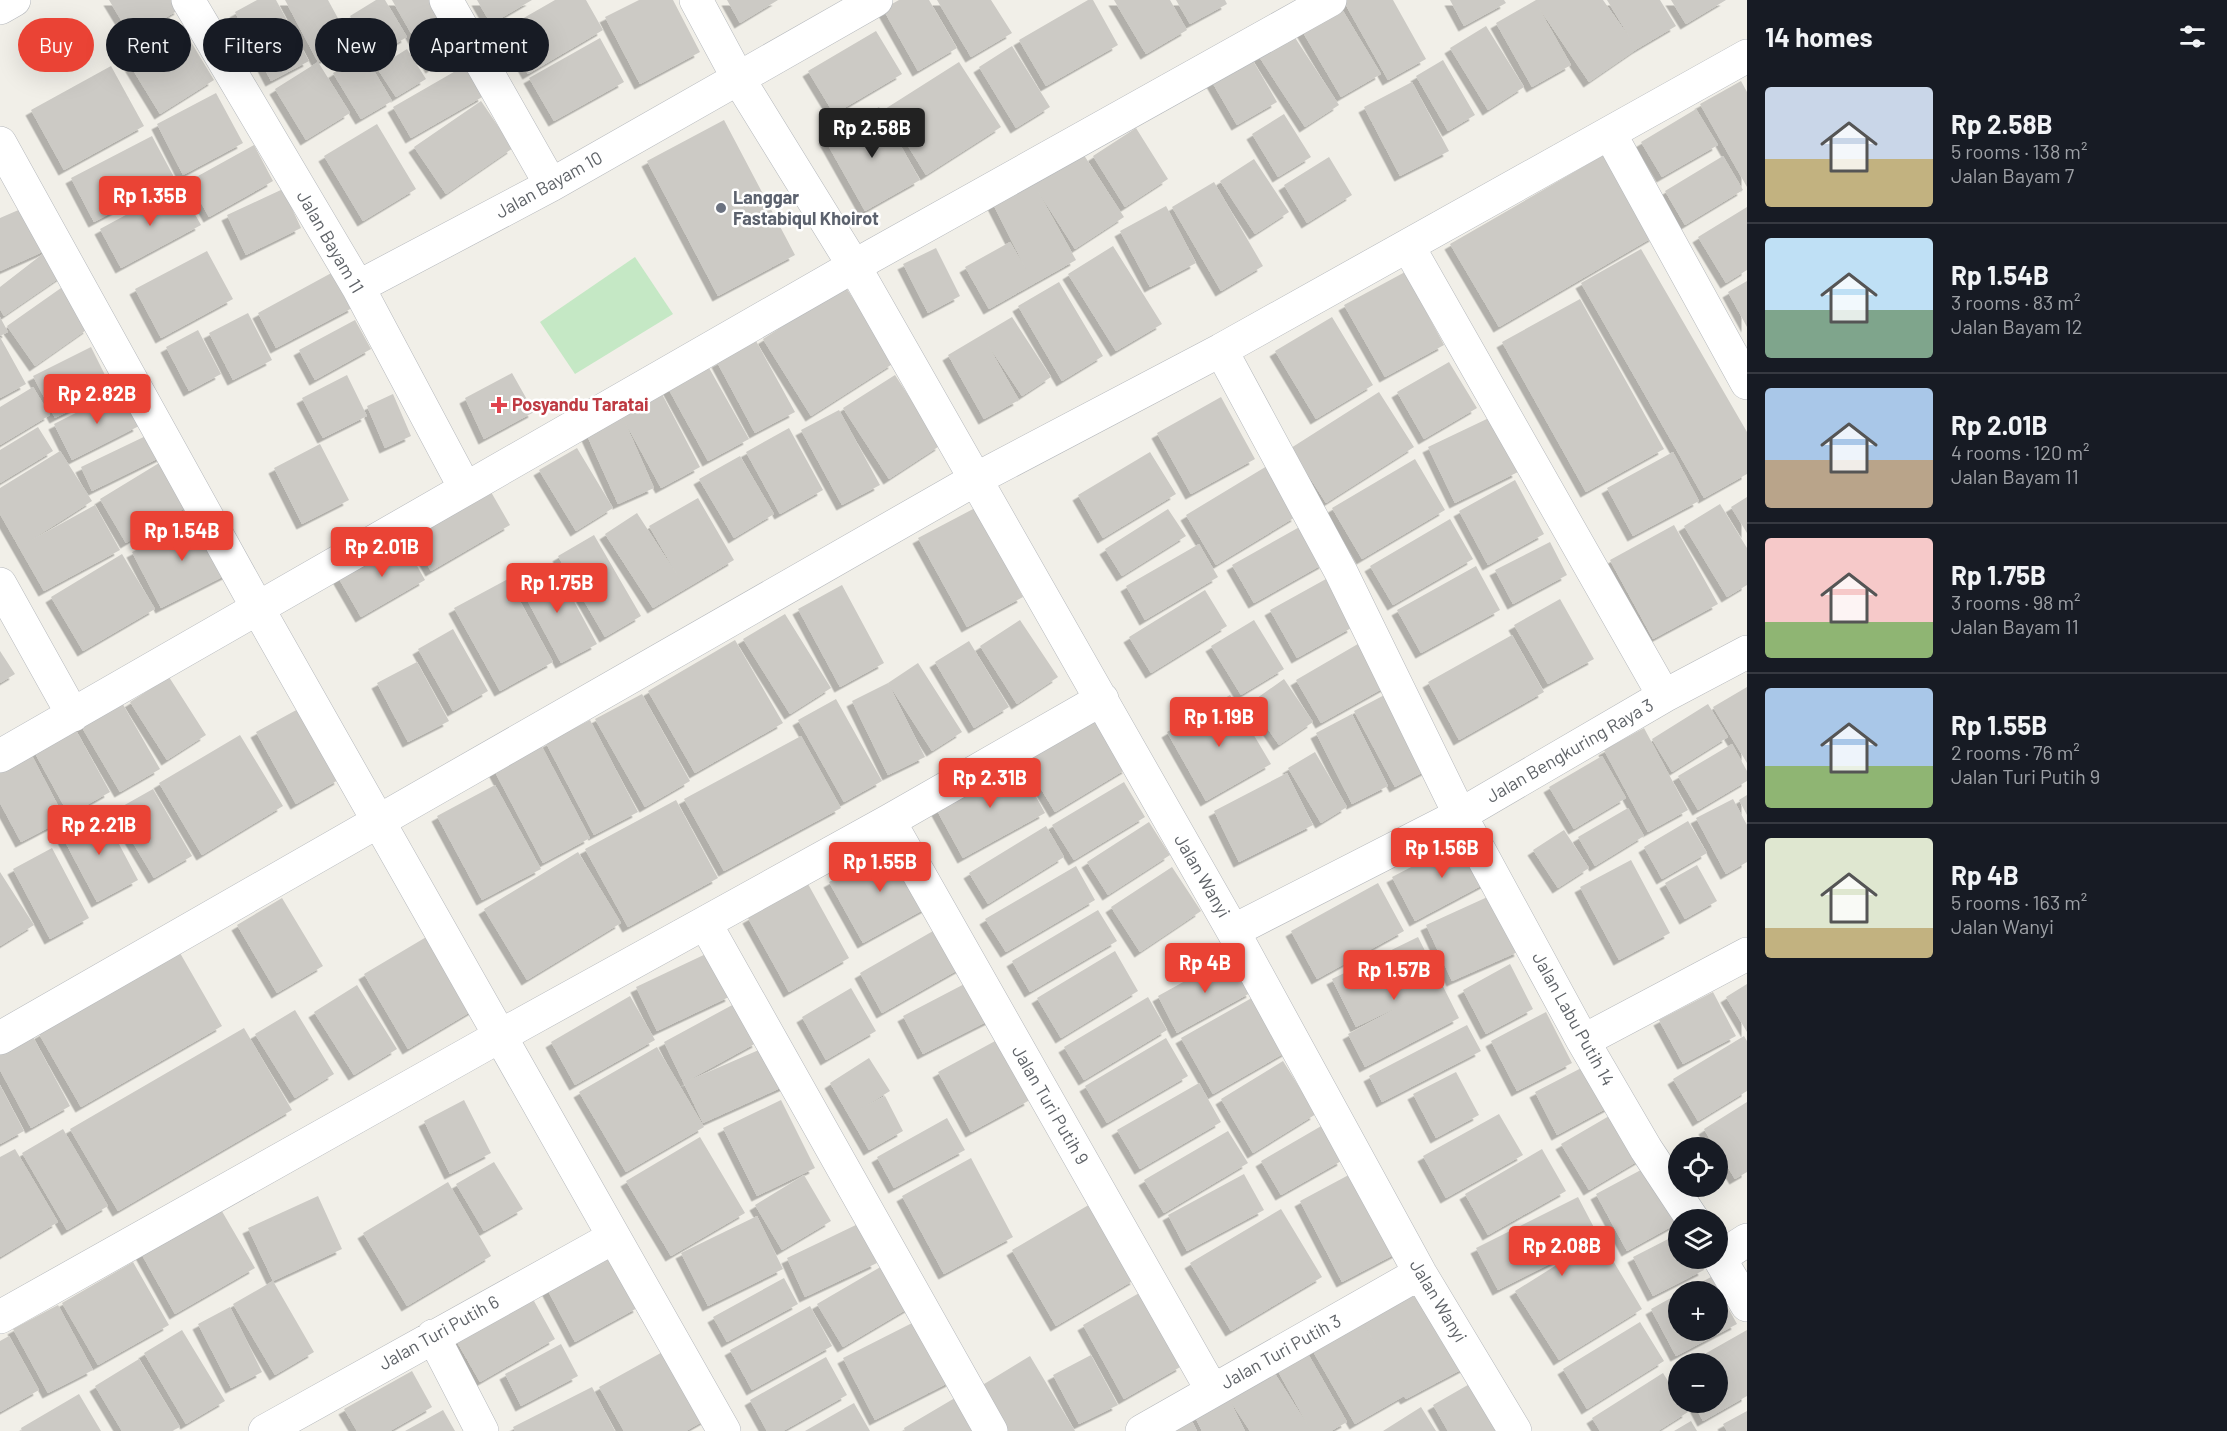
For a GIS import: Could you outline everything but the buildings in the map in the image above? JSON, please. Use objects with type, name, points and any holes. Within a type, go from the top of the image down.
[{"type":"street","points":[[0,8],[14,0]]},
{"type":"street","name":"Jalan Bayam 11","points":[[188,0],[357,287],[465,488]]},
{"type":"street","points":[[446,0],[551,185]]},
{"type":"street","name":"Jalan Wanyi","points":[[696,0],[738,78],[854,266],[976,478],[1233,931],[1420,1273],[1515,1431]]},
{"type":"street","name":"Jalan Bayam 10","points":[[357,287],[551,185],[876,0]]},
{"type":"street","points":[[0,756],[854,266],[1330,0]]},
{"type":"street","points":[[0,1038],[976,478],[1221,350],[1747,56]]},
{"type":"street","points":[[1610,134],[1747,382]]},
{"type":"street","points":[[0,143],[257,607],[724,1431]]},
{"type":"street","points":[[1408,246],[1664,696]]},
{"type":"street","name":"Jalan Labu Putih 14","points":[[1221,350],[1341,573],[1460,815],[1583,1041],[1646,1149],[1686,1209]]},
{"type":"street","points":[[0,584],[73,715]]},
{"type":"street","name":"Jalan Bengkuring Raya 3","points":[[1233,931],[1460,815],[1664,696],[1747,652]]},
{"type":"street","points":[[0,1317],[889,821],[1102,699]]},
{"type":"street","name":"Jalan Turi Putih 9","points":[[889,821],[1212,1390]]},
{"type":"street","points":[[705,923],[991,1431]]},
{"type":"street","points":[[1583,1041],[1747,954]]},
{"type":"street","name":"Jalan Turi Putih 6","points":[[265,1431],[614,1237]]},
{"type":"street","points":[[1728,1251],[1747,1240]]},
{"type":"street","points":[[1725,1269],[1747,1305]]},
{"type":"street","name":"Jalan Turi Putih 3","points":[[1142,1431],[1420,1273]]},
{"type":"street","points":[[433,1336],[482,1431]]},
{"type":"green space","points":[[635,257],[673,314],[575,374],[540,322]]},
{"type":"place","name":"Langgar Fastabiqul Khoirot","points":[[721,208]]},
{"type":"place","name":"Posyandu Taratai","points":[[499,405]]}]
